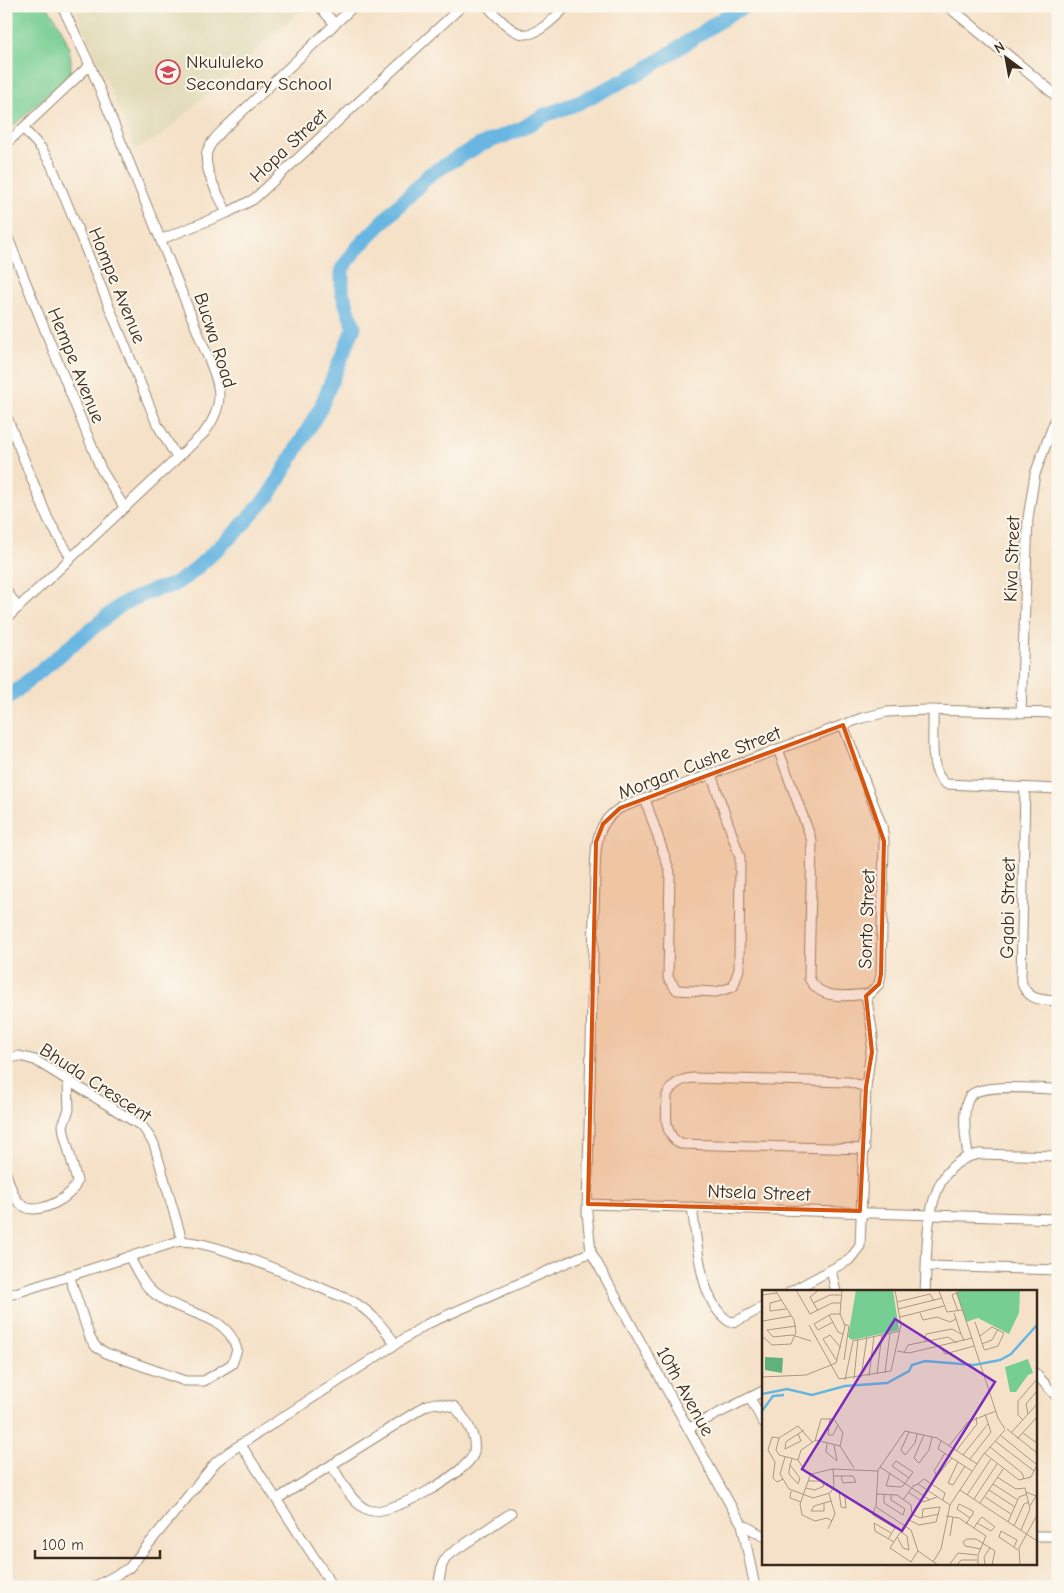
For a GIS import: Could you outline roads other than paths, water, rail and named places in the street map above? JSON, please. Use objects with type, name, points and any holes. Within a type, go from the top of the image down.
[{"type":"street","name":"Bucwa Road","points":[[6,619],[177,458],[212,423],[219,409],[219,390],[211,364],[90,65],[62,6]]},
{"type":"street","points":[[319,6],[335,24]]},
{"type":"street","points":[[227,213],[208,164],[207,151],[210,145],[226,127],[354,6]]},
{"type":"street","name":"Hopa Street","points":[[162,239],[227,213],[244,205],[263,192],[462,6]]},
{"type":"street","points":[[487,6],[504,24],[522,35],[529,35],[545,27],[567,6]]},
{"type":"street","points":[[948,6],[1058,97]]},
{"type":"street","points":[[6,144],[90,65]]},
{"type":"street","name":"Hompe Avenue","points":[[23,128],[41,148],[51,164],[157,424],[177,458]]},
{"type":"street","name":"Hempe Avenue","points":[[6,233],[101,469],[124,508]]},
{"type":"street","name":"Kiva Street","points":[[1021,713],[1028,518],[1035,474],[1058,412]]},
{"type":"street","points":[[6,416],[48,519],[71,558]]},
{"type":"street","points":[[6,590],[18,608]]},
{"type":"street","points":[[935,710],[933,715],[935,767],[937,776],[942,782],[950,786],[1058,789]]},
{"type":"street","name":"Morgan Cushe Street","points":[[591,1252],[588,1232],[588,1204],[596,842],[603,824],[612,812],[843,725],[887,712],[935,710],[1058,713]]},
{"type":"street","name":"Sonto Street","points":[[778,749],[812,841],[809,978],[818,991],[828,994],[866,994],[879,984],[881,974],[884,841],[882,826],[843,725]]},
{"type":"street","points":[[646,799],[670,872],[668,978],[677,990],[686,992],[725,990],[736,982],[739,969],[740,857],[711,774]]},
{"type":"street","name":"Gqabi Street","points":[[1025,788],[1021,980],[1025,991],[1031,997],[1058,1000]]},
{"type":"street","points":[[794,1290],[849,1260],[860,1246],[866,1087],[872,1052],[872,1036],[866,994]]},
{"type":"street","name":"Bhuda Crescent","points":[[6,1059],[26,1056],[137,1123],[149,1134],[154,1144],[182,1240]]},
{"type":"street","points":[[865,1149],[681,1144],[669,1135],[667,1094],[680,1081],[693,1078],[849,1082],[866,1087]]},
{"type":"street","points":[[6,1173],[19,1203],[31,1209],[59,1201],[76,1188],[77,1181],[63,1125],[70,1110],[68,1082]]},
{"type":"street","points":[[968,1156],[965,1119],[971,1095],[990,1088],[1058,1089]]},
{"type":"street","points":[[925,1290],[930,1213],[933,1200],[943,1179],[956,1164],[968,1156],[979,1154],[1058,1156]]},
{"type":"street","name":"Ntsela Street","points":[[588,1204],[930,1213],[1058,1219]]},
{"type":"street","points":[[692,1207],[702,1272],[719,1314],[730,1322],[737,1321],[762,1308]]},
{"type":"street","points":[[6,1296],[182,1240],[206,1244],[350,1300],[363,1307],[373,1316],[395,1343]]},
{"type":"street","points":[[94,1587],[130,1568],[216,1462],[241,1445],[395,1343],[442,1317],[591,1252]]},
{"type":"street","name":"10th Avenue","points":[[591,1252],[742,1524]]},
{"type":"street","points":[[69,1275],[90,1338],[96,1347],[106,1353],[185,1381],[204,1381],[232,1364],[237,1350],[228,1330],[215,1320],[177,1307],[152,1293],[129,1256]]},
{"type":"street","points":[[927,1266],[1058,1270]]},
{"type":"street","points":[[831,1270],[836,1290]]},
{"type":"street","points":[[1036,1374],[1058,1398]]},
{"type":"street","points":[[688,1428],[762,1392]]},
{"type":"street","points":[[750,1398],[762,1420]]},
{"type":"street","points":[[277,1499],[427,1405],[436,1403],[455,1407],[468,1426],[473,1438],[474,1453],[472,1459],[417,1496],[380,1512],[368,1510],[357,1502],[332,1466]]},
{"type":"street","points":[[241,1445],[325,1574],[331,1587]]},
{"type":"street","points":[[438,1587],[442,1565],[447,1556],[511,1514]]},
{"type":"street","points":[[742,1524],[762,1535]]},
{"type":"street","points":[[742,1524],[755,1587]]},
{"type":"street","points":[[1036,1536],[1058,1536]]},
{"type":"waterway","points":[[6,699],[122,604],[151,591],[173,585],[190,574],[238,530],[270,494],[320,409],[354,327],[342,292],[342,269],[357,248],[430,174],[480,145],[521,129],[545,115],[578,103],[645,70],[733,12],[746,6]]},
{"type":"place","name":"Nkululeko Secondary School","points":[[168,72]]}]
